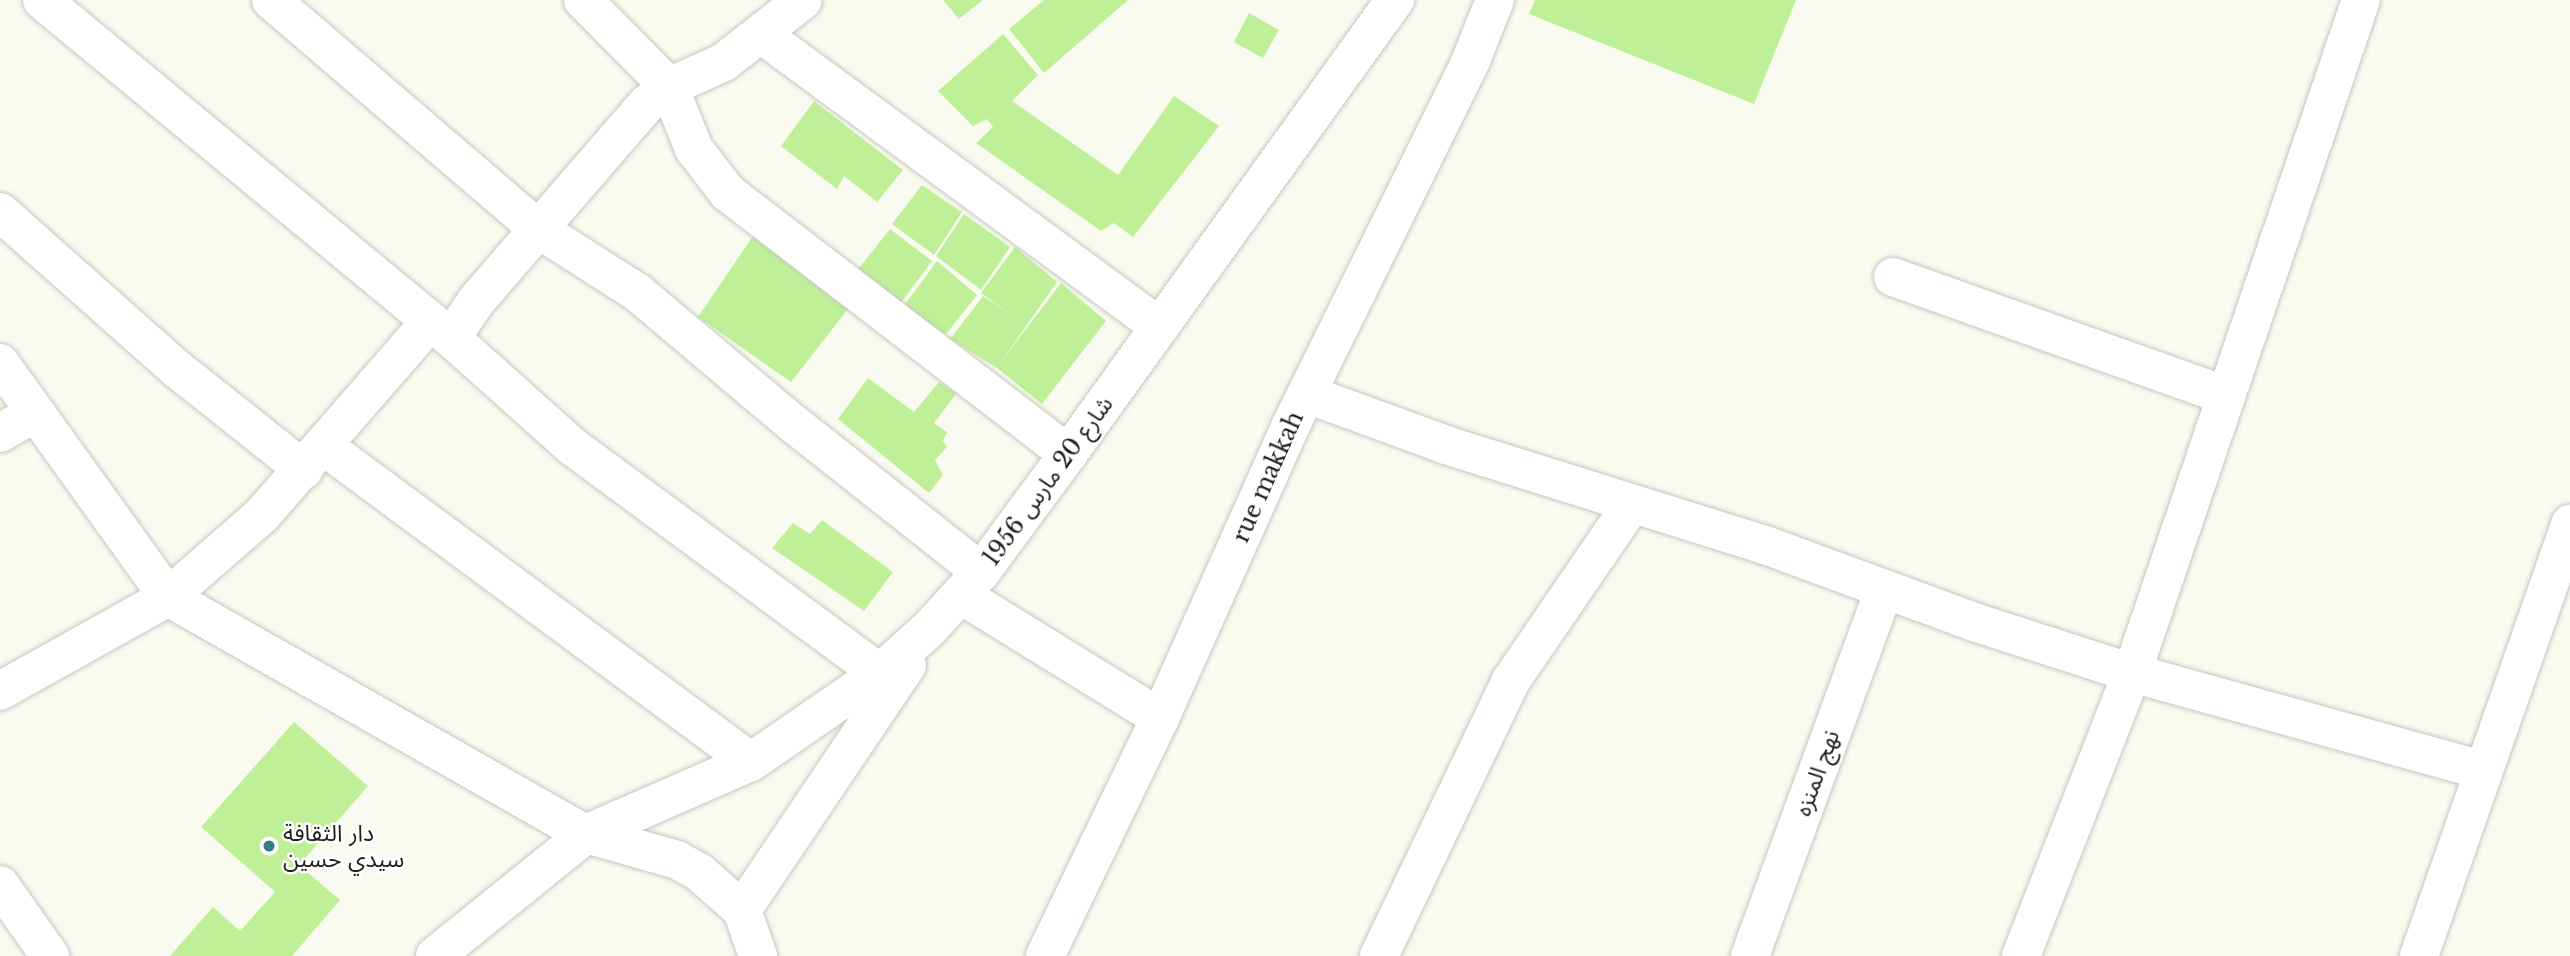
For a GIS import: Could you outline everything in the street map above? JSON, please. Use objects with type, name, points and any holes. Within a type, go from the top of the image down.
[{"type":"street","points":[[42,0],[440,330],[573,447],[880,673]]},
{"type":"street","points":[[271,0],[538,229],[638,293],[795,425],[971,583],[1160,718]]},
{"type":"street","points":[[583,0],[668,87],[694,149],[728,193],[1068,454]]},
{"type":"street","points":[[0,691],[168,597],[262,515],[538,229],[613,139],[668,87],[724,62],[803,0]]},
{"type":"street","name":"شارع 20 مارس 1956","points":[[435,956],[586,834],[751,762],[880,673],[930,628],[971,583],[1068,454],[1395,0]]},
{"type":"street","name":"rue makkah","points":[[1045,956],[1160,718],[1307,394],[1471,61],[1495,0]]},
{"type":"street","points":[[2021,956],[2132,673],[2361,0]]},
{"type":"street","points":[[761,34],[1160,327]]},
{"type":"street","points":[[0,212],[177,369],[314,459],[751,762]]},
{"type":"street","points":[[1893,277],[2225,395]]},
{"type":"street","points":[[0,363],[168,597],[586,834],[677,860],[699,872],[742,910],[758,956]]},
{"type":"street","points":[[1307,394],[1631,505],[1765,545],[1884,590],[2132,673],[2482,770]]},
{"type":"street","points":[[0,433],[34,413]]},
{"type":"street","points":[[1379,956],[1510,682],[1631,505]]},
{"type":"street","points":[[2418,956],[2570,524]]},
{"type":"street","name":"نهج المنزه","points":[[1750,956],[1884,590]]},
{"type":"street","points":[[742,910],[930,628]]},
{"type":"street","points":[[5,905],[50,956]]},
{"type":"building","points":[[943,0],[983,0],[959,19]]},
{"type":"building","points":[[1044,0],[1128,0],[1044,73],[1009,29]]},
{"type":"building","points":[[1535,0],[1796,0],[1754,104],[1529,14]]},
{"type":"building","points":[[1249,13],[1279,30],[1263,58],[1234,42]]},
{"type":"building","points":[[1003,34],[1038,75],[1012,101],[1118,175],[1174,96],[1219,126],[1133,237],[1114,223],[1101,231],[976,143],[993,127],[987,119],[973,126],[938,91]]},
{"type":"building","points":[[814,101],[903,170],[877,202],[844,176],[837,189],[781,146]]},
{"type":"building","points":[[922,185],[962,212],[934,255],[892,224]]},
{"type":"building","points":[[964,214],[1010,247],[981,290],[936,256]]},
{"type":"building","points":[[890,229],[932,261],[900,304],[855,273]]},
{"type":"building","points":[[753,236],[852,304],[791,382],[698,317]]},
{"type":"building","points":[[1015,247],[1057,282],[1001,362],[1061,283],[1106,321],[1042,404],[997,368],[950,339],[983,296],[1009,313],[981,293]]},
{"type":"building","points":[[937,261],[977,295],[946,334],[903,307]]},
{"type":"building","points":[[868,378],[914,412],[939,382],[956,394],[934,423],[947,432],[943,441],[947,447],[935,460],[943,475],[929,493],[838,419]]},
{"type":"building","points":[[822,520],[893,572],[864,611],[772,548],[793,523],[810,534]]},
{"type":"building","name":"دار الثقافة سيدي حسين","points":[[294,722],[368,786],[299,865],[340,900],[292,956],[170,956],[213,907],[240,931],[275,892],[201,827]]},
{"type":"place","name":"دار الثقافة سيدي حسين","points":[[269,846]]}]
